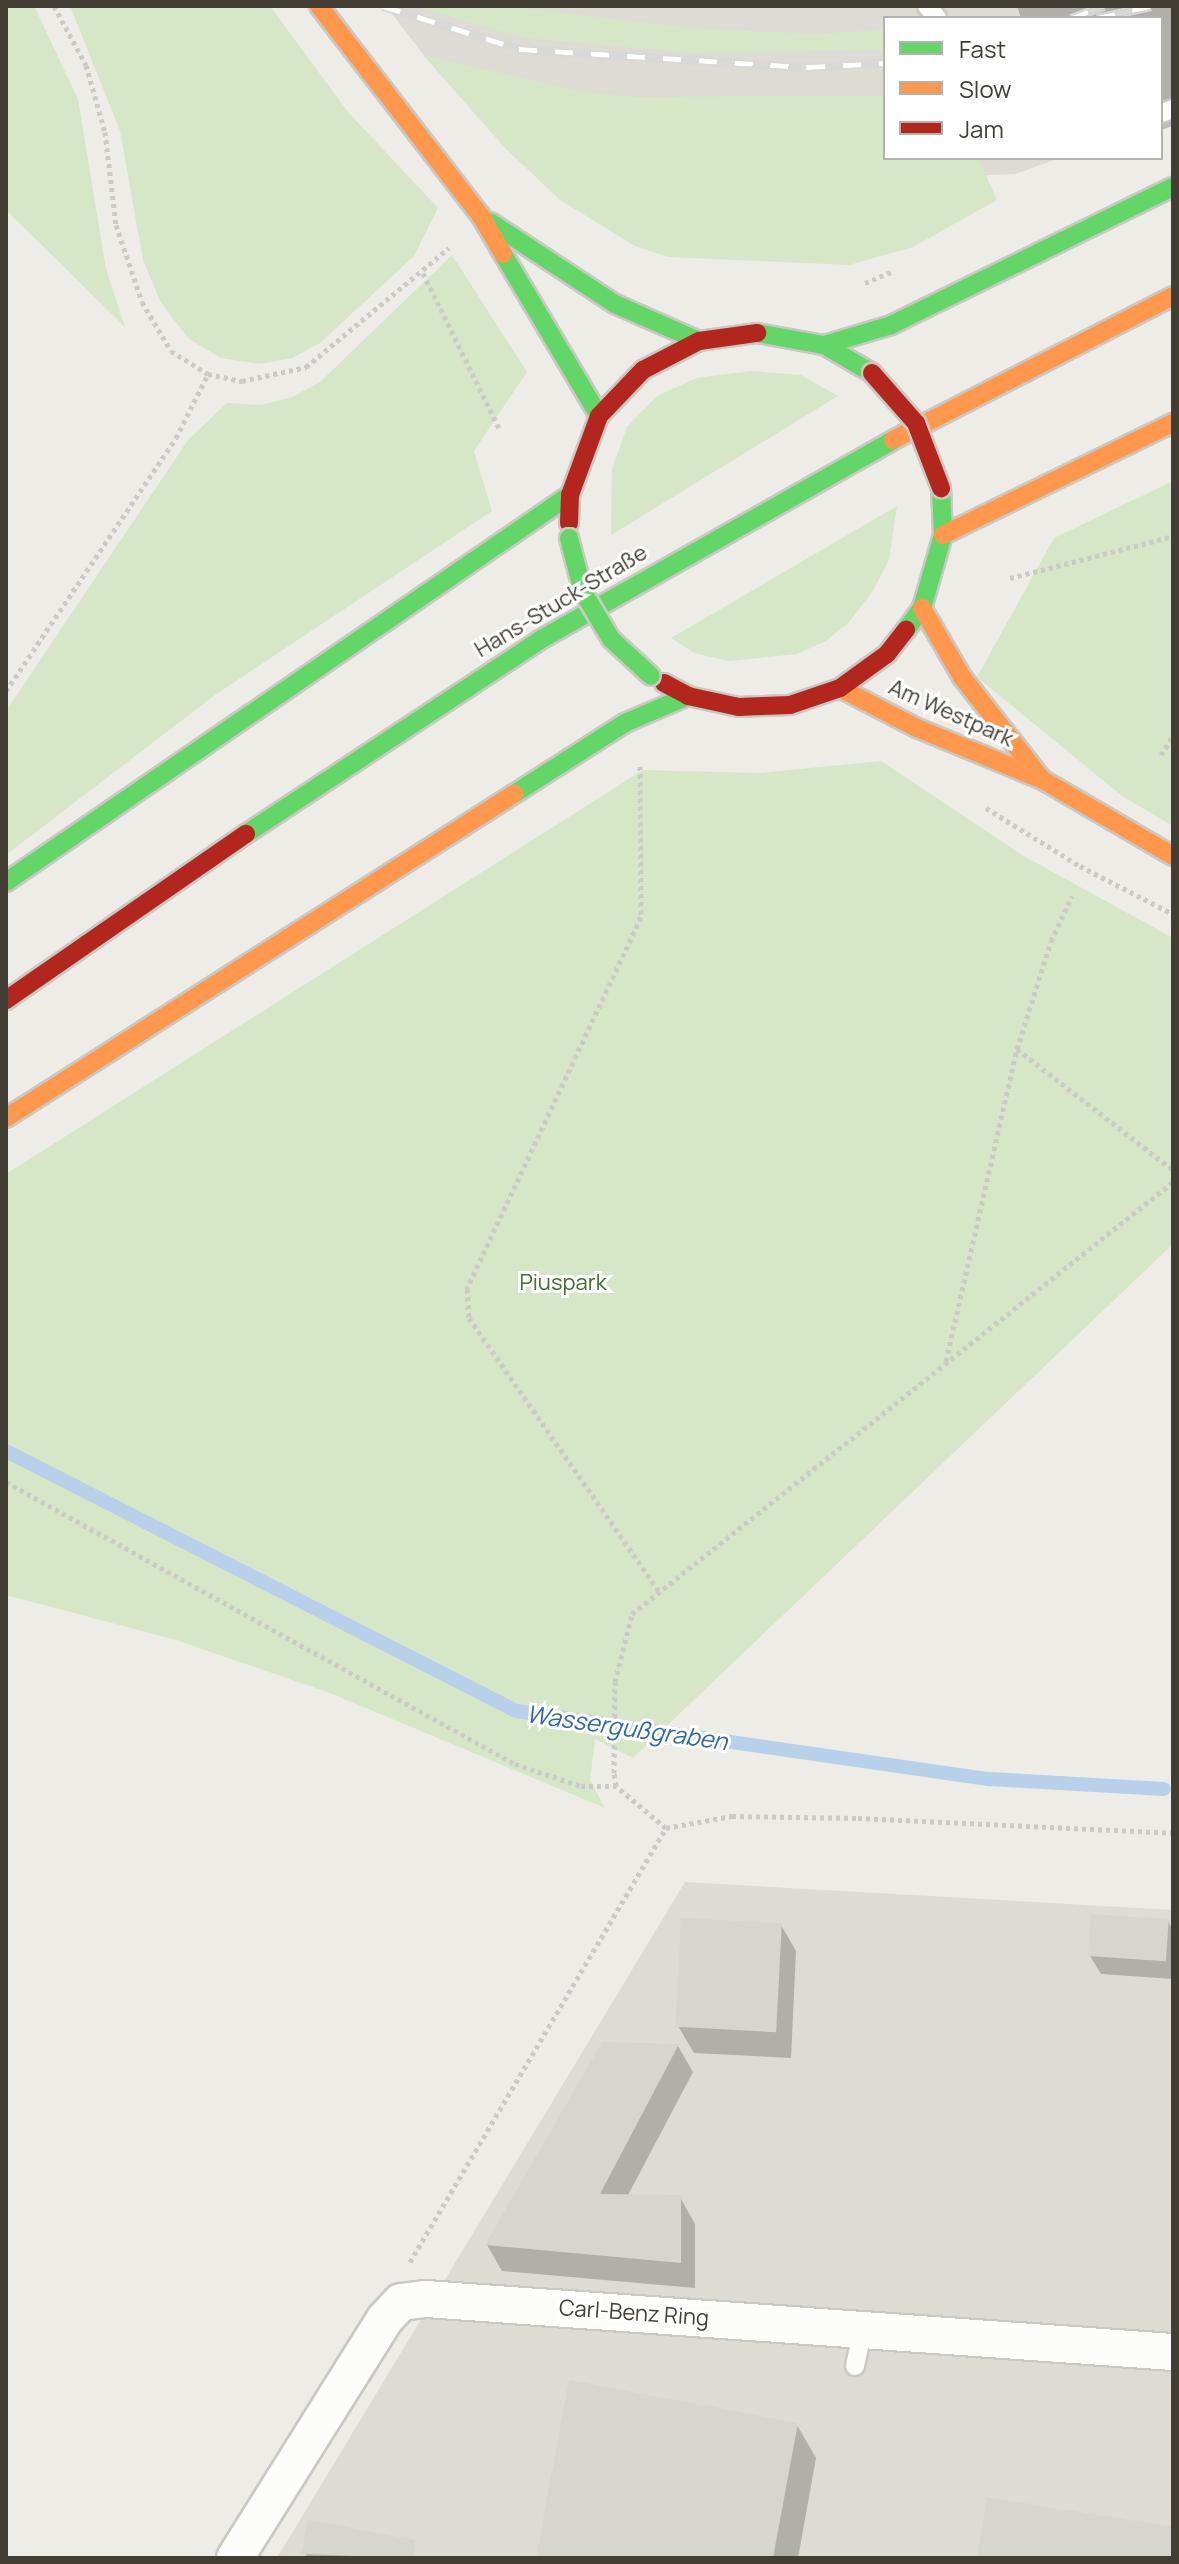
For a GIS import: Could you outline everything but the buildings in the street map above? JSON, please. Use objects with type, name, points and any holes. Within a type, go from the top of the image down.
[{"type":"main road","points":[[319,6],[379,88],[481,216],[599,416]]},
{"type":"main road","points":[[824,345],[891,325],[1173,187]]},
{"type":"main road","points":[[481,216],[615,304],[699,341]]},
{"type":"main road","name":"Hans-Stuck-Straße","points":[[6,1000],[175,880],[540,640],[982,390],[1173,296]]},
{"type":"main road","points":[[762,332],[824,345],[872,373],[916,423],[941,488],[943,535],[922,608],[887,654],[840,688],[790,705],[739,707],[688,696],[651,676],[611,639],[590,603],[569,538],[570,495],[599,416],[643,370],[699,341],[762,332]]},
{"type":"main road","points":[[943,535],[1173,423]]},
{"type":"main road","points":[[6,882],[570,495]]},
{"type":"main road","name":"Am Westpark","points":[[922,608],[962,677],[1043,780]]},
{"type":"main road","name":"Am Westpark","points":[[840,688],[917,728],[1043,780],[1173,856]]},
{"type":"main road","points":[[6,1118],[625,723],[688,696]]},
{"type":"street","name":"Carl-Benz Ring","points":[[401,2302],[426,2299],[1173,2352]]},
{"type":"street","points":[[235,2558],[385,2319],[401,2302]]},
{"type":"lane","points":[[855,2366],[863,2328]]},
{"type":"path","points":[[54,6],[86,65],[105,132],[116,225],[142,302],[171,351],[208,374],[242,381],[306,367],[423,273],[481,216]]},
{"type":"path","points":[[423,273],[499,428]]},
{"type":"path","points":[[6,691],[176,438],[208,374]]},
{"type":"path","points":[[1010,578],[1173,536]]},
{"type":"path","points":[[1161,755],[1173,736]]},
{"type":"path","points":[[640,752],[641,917],[467,1289],[469,1318],[659,1591]]},
{"type":"path","points":[[974,801],[1080,866],[1173,914]]},
{"type":"path","points":[[945,1363],[1017,1049],[1051,941],[1072,896]]},
{"type":"path","points":[[1017,1049],[1173,1170]]},
{"type":"path","points":[[616,1786],[613,1708],[632,1614],[1173,1182]]},
{"type":"path","points":[[6,1482],[515,1764],[581,1786],[616,1786],[666,1828]]},
{"type":"path","points":[[401,2302],[421,2240],[666,1828],[732,1816],[843,1817],[1173,1833]]},
{"type":"shaded area","points":[[386,6],[1173,6],[1173,118],[1163,121],[1163,16],[883,16],[883,160],[1054,160],[1015,174],[679,188],[426,58]]},
{"type":"shaded area","points":[[685,1882],[1173,1910],[1173,2558],[277,2558]]},
{"type":"green space","points":[[6,6],[34,6],[78,99],[106,269],[125,327],[6,210]]},
{"type":"green space","points":[[70,6],[270,6],[348,112],[438,208],[414,256],[320,343],[292,358],[260,364],[221,358],[189,339],[161,303],[143,260],[120,131]]},
{"type":"green space","points":[[414,6],[504,6],[690,28],[812,34],[883,30],[883,50],[691,53],[526,38]]},
{"type":"green space","points":[[423,55],[577,91],[634,97],[883,96],[883,160],[979,160],[997,200],[913,247],[849,265],[668,257],[635,246],[560,200],[505,148]]},
{"type":"green space","points":[[452,255],[527,372],[474,451],[492,511],[215,695],[6,855],[6,711],[188,440],[227,403],[262,405],[292,397],[320,382]]},
{"type":"green space","points":[[750,371],[801,375],[838,396],[611,535],[612,469],[627,427],[657,396],[697,378]]},
{"type":"green space","points":[[1173,481],[1173,826],[1122,796],[977,677],[1054,538]]},
{"type":"green space","points":[[897,506],[889,560],[872,592],[850,621],[826,641],[797,654],[729,661],[694,653],[671,638]]},
{"type":"green space","name":"Piuspark","points":[[881,761],[1022,855],[1173,938],[1173,1244],[633,1758],[595,1739],[590,1780],[605,1808],[330,1693],[176,1640],[6,1595],[6,1174],[643,770],[759,773]]},
{"type":"waterway","name":"Wassergußgraben","points":[[6,1451],[516,1711],[990,1779],[1164,1789]]},
{"type":"railway","points":[[383,6],[519,49],[807,67],[883,63]]},
{"type":"railway","points":[[1076,16],[1104,6]]},
{"type":"railway","points":[[1106,16],[1151,6]]},
{"type":"traffic: fast","points":[[824,345],[891,325],[1173,187]]},
{"type":"traffic: fast","points":[[490,222],[615,304],[699,341]]},
{"type":"traffic: fast","points":[[503,254],[599,416]]},
{"type":"traffic: fast","points":[[757,333],[824,345],[872,373]]},
{"type":"traffic: fast","points":[[246,834],[540,640],[893,440]]},
{"type":"traffic: fast","points":[[906,630],[922,608],[943,535],[941,488]]},
{"type":"traffic: fast","points":[[6,882],[570,495]]},
{"type":"traffic: fast","points":[[569,538],[583,592],[611,639],[651,676]]},
{"type":"traffic: fast","points":[[514,794],[625,723],[688,696]]},
{"type":"traffic: slow","points":[[319,6],[481,216],[503,254]]},
{"type":"traffic: slow","points":[[893,440],[1173,296]]},
{"type":"traffic: slow","points":[[943,535],[1173,423]]},
{"type":"traffic: slow","points":[[922,608],[962,677],[1041,778]]},
{"type":"traffic: slow","points":[[840,688],[917,728],[1043,780],[1173,856]]},
{"type":"traffic: slow","points":[[6,1118],[514,794]]},
{"type":"traffic: jam","points":[[569,523],[570,495],[599,416],[643,370],[699,341],[757,333]]},
{"type":"traffic: jam","points":[[872,373],[916,423],[941,488]]},
{"type":"traffic: jam","points":[[664,683],[688,696],[739,707],[790,705],[840,688],[887,654],[906,630]]},
{"type":"traffic: jam","points":[[6,1000],[246,834]]}]
